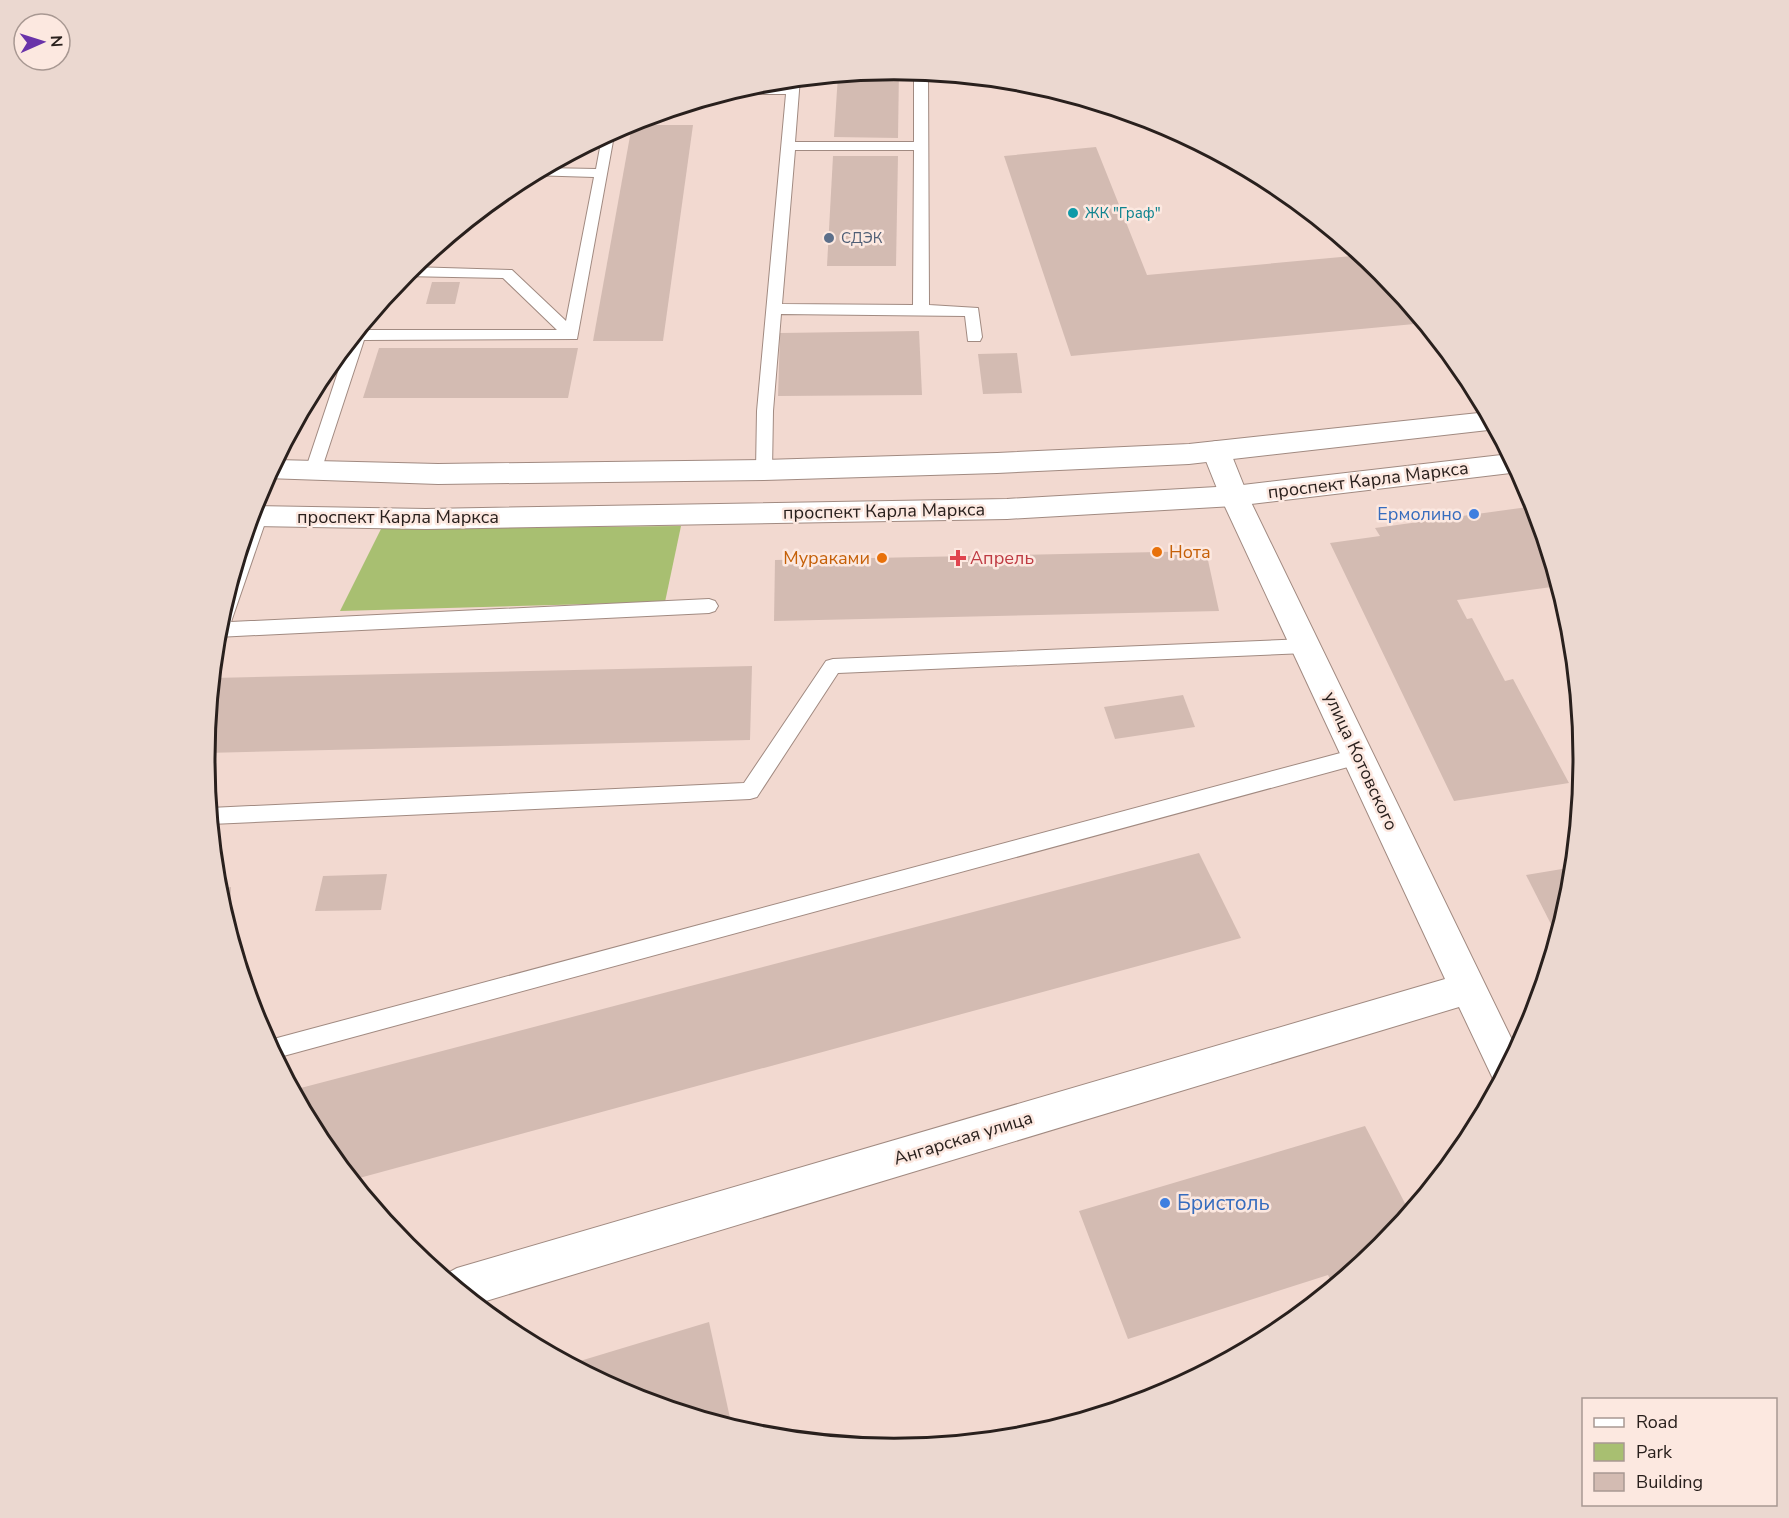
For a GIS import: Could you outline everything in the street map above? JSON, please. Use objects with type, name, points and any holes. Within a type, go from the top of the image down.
[{"type":"main road","points":[[280,470],[438,474],[764,470],[997,463],[1216,451],[1485,422]]},
{"type":"main road","name":"улица Котовского","points":[[1216,451],[1234,496],[1503,1061]]},
{"type":"main road","name":"проспект Карла Маркса","points":[[260,517],[426,519],[995,509],[1234,496],[1507,464]]},
{"type":"main road","name":"Ангарская улица","points":[[465,1286],[1469,988]]},
{"type":"lane","points":[[921,81],[921,310]]},
{"type":"lane","points":[[764,470],[765,411],[793,87]]},
{"type":"lane","points":[[572,335],[608,143]]},
{"type":"lane","points":[[788,146],[921,146]]},
{"type":"lane","points":[[553,172],[602,172]]},
{"type":"lane","points":[[421,272],[507,273],[572,335]]},
{"type":"lane","points":[[774,309],[973,311],[974,337]]},
{"type":"lane","points":[[366,332],[572,335]]},
{"type":"lane","points":[[313,471],[353,348]]},
{"type":"lane","points":[[228,629],[709,606]]},
{"type":"lane","points":[[217,816],[750,791],[833,666],[1306,646]]},
{"type":"lane","points":[[279,1047],[1359,756]]},
{"type":"green space","points":[[681,526],[665,602],[340,611],[381,529]]},
{"type":"building","points":[[899,80],[898,138],[834,137],[838,82]]},
{"type":"building","points":[[651,125],[693,125],[663,341],[593,341],[631,133]]},
{"type":"building","name":"ЖК \"Граф\"","points":[[1096,147],[1147,275],[1351,256],[1416,324],[1071,356],[1004,156]]},
{"type":"building","points":[[833,156],[898,156],[896,266],[827,266]]},
{"type":"building","points":[[432,282],[460,282],[455,304],[426,304]]},
{"type":"building","points":[[919,331],[922,395],[778,396],[780,333]]},
{"type":"building","points":[[379,348],[578,348],[568,398],[363,398]]},
{"type":"building","points":[[1017,353],[1022,393],[983,394],[978,354]]},
{"type":"building","points":[[1525,507],[1552,587],[1457,600],[1467,619],[1472,618],[1505,681],[1513,679],[1569,783],[1454,801],[1330,543],[1380,536],[1375,528]]},
{"type":"building","points":[[1206,551],[1219,611],[774,621],[775,560]]},
{"type":"building","points":[[752,666],[750,740],[215,753],[220,678]]},
{"type":"building","points":[[1183,695],[1195,727],[1115,739],[1104,707]]},
{"type":"building","points":[[1199,853],[1241,938],[359,1178],[330,1137],[300,1088]]},
{"type":"building","points":[[1565,869],[1553,928],[1526,875]]},
{"type":"building","points":[[387,874],[381,910],[315,911],[323,876]]},
{"type":"building","points":[[231,887],[231,903],[228,892],[227,888]]},
{"type":"building","points":[[1365,1126],[1406,1206],[1375,1239],[1330,1280],[1328,1275],[1128,1339],[1079,1211]]},
{"type":"building","points":[[709,1322],[730,1418],[634,1387],[581,1361]]},
{"type":"place","name":"ЖК \"Граф\"","points":[[1073,213]]},
{"type":"place","name":"СДЭК","points":[[829,238]]},
{"type":"place","name":"Ермолино","points":[[1474,514]]},
{"type":"place","name":"Нота","points":[[1157,552]]},
{"type":"place","name":"Мураками","points":[[882,558]]},
{"type":"place","name":"Апрель","points":[[958,558]]},
{"type":"place","name":"Бристоль","points":[[1165,1203]]}]
